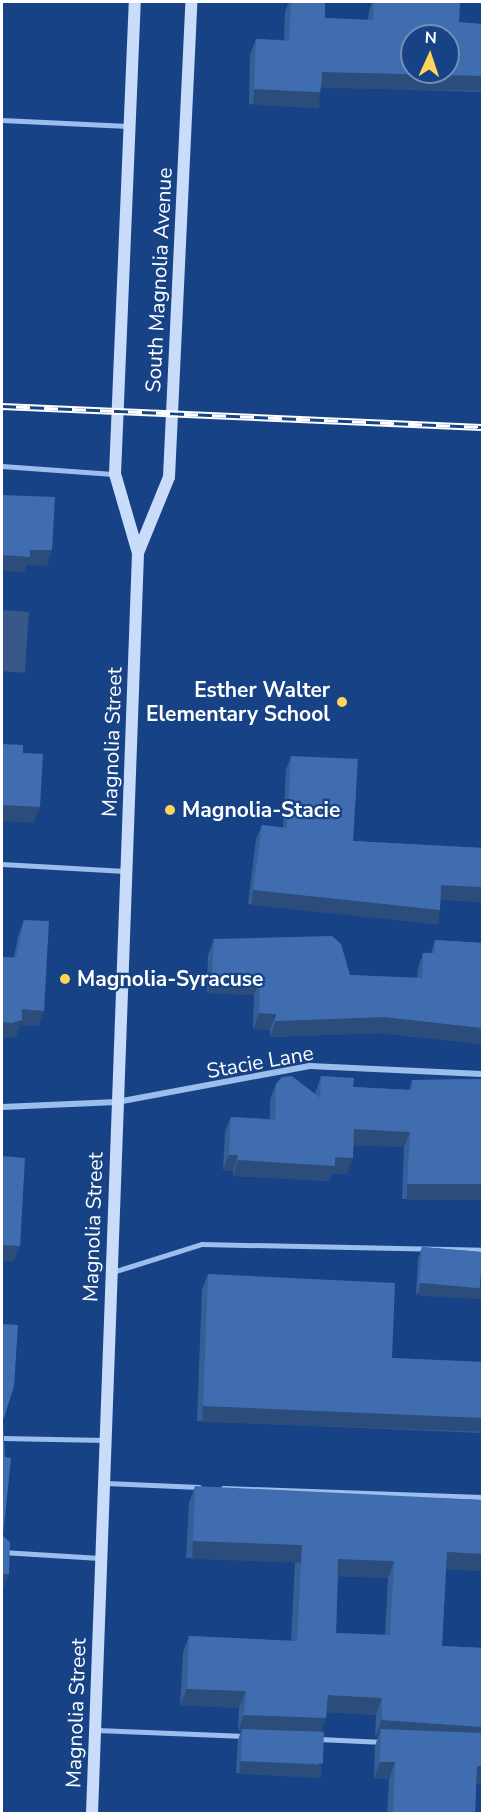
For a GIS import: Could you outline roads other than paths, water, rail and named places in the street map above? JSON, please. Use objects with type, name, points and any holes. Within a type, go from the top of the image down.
[{"type":"main road","name":"South Magnolia Avenue","points":[[134,642],[138,554],[116,474],[135,2]]},
{"type":"main road","name":"South Magnolia Avenue","points":[[138,554],[169,477],[191,2]]},
{"type":"main road","name":"Magnolia Street","points":[[92,1814],[110,1273],[128,872],[134,642]]},
{"type":"street","name":"Stacie Lane","points":[[2,1107],[117,1102],[310,1066],[483,1074]]},
{"type":"lane","points":[[2,120],[129,126]]},
{"type":"lane","points":[[2,466],[116,474]]},
{"type":"lane","points":[[2,864],[128,872]]},
{"type":"lane","points":[[110,1273],[202,1244],[483,1250]]},
{"type":"lane","points":[[2,1438],[105,1440]]},
{"type":"lane","points":[[103,1483],[483,1497]]},
{"type":"lane","points":[[2,1552],[100,1558]]},
{"type":"lane","points":[[95,1730],[256,1737]]},
{"type":"lane","points":[[315,1739],[387,1742]]},
{"type":"water","points":[[2,610],[29,612],[25,673],[2,671]]},
{"type":"railway","points":[[2,406],[482,427]]},
{"type":"place","name":"Esther Walter Elementary School","points":[[342,702]]},
{"type":"place","name":"Magnolia-Stacie","points":[[170,810]]},
{"type":"place","name":"Magnolia-Syracuse","points":[[65,979]]}]
